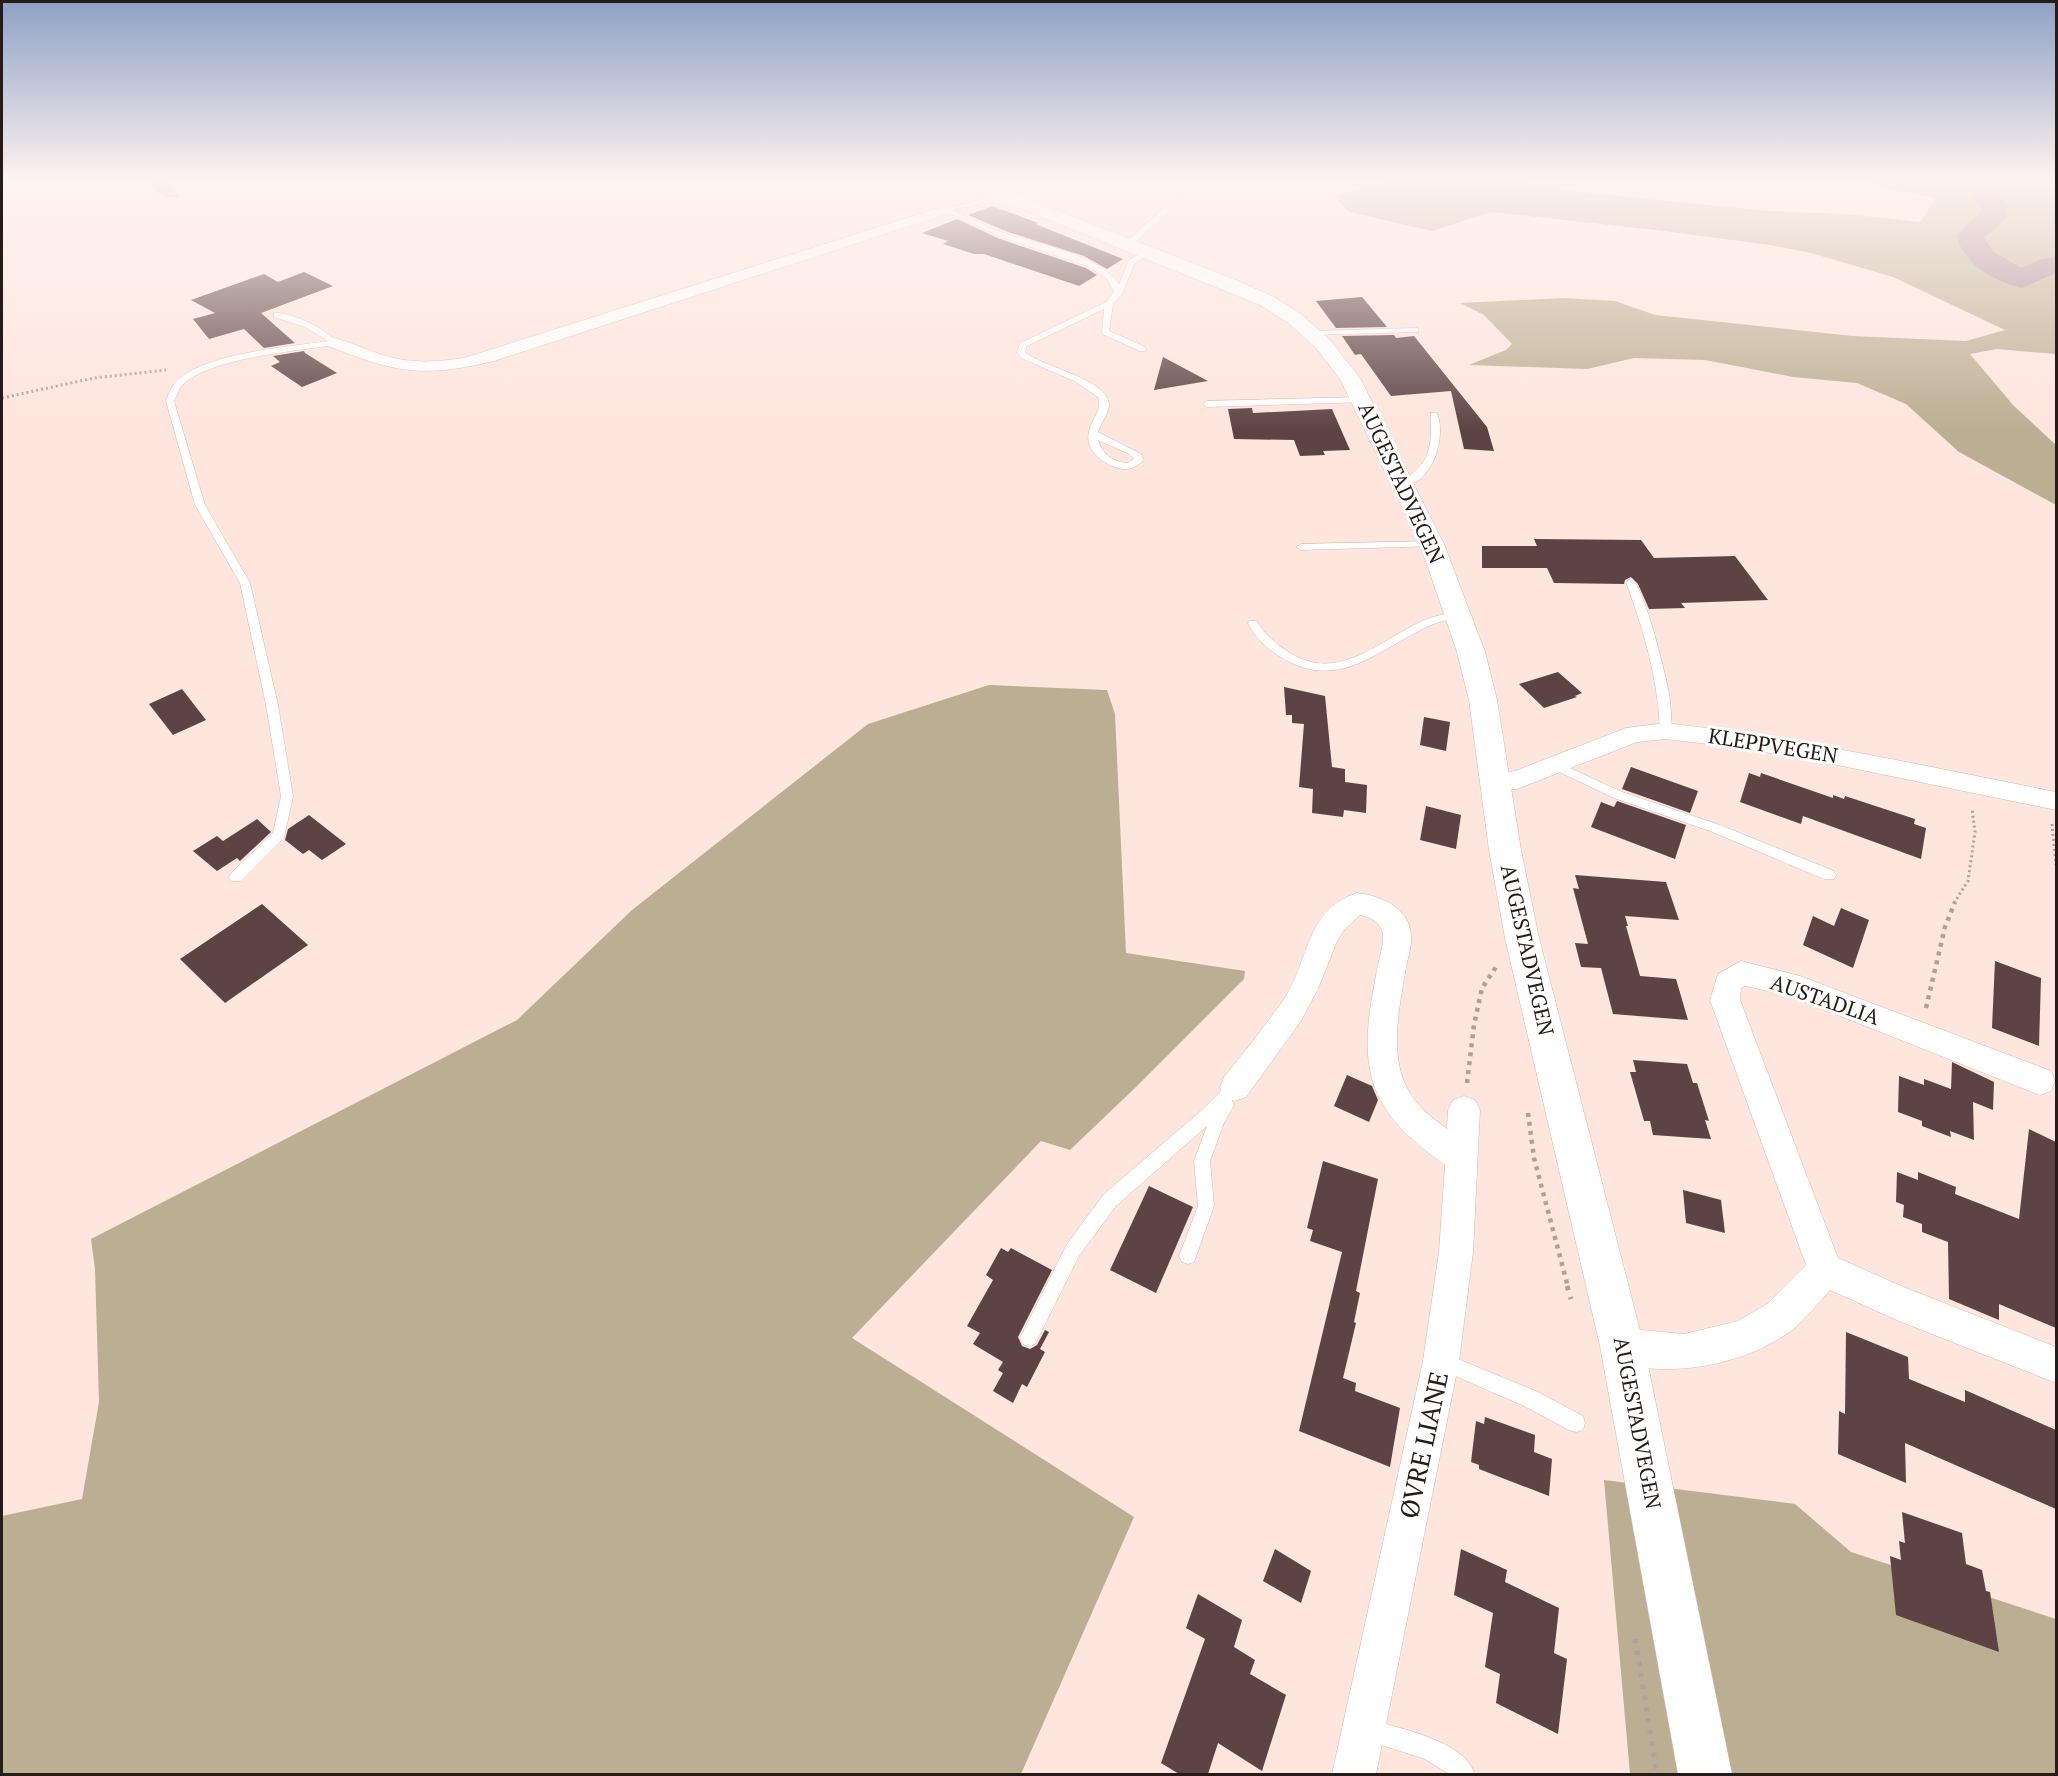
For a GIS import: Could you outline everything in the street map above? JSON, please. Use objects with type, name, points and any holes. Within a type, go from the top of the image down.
[{"type":"main road","name":"AUGESTADVEGEN","points":[[1177,264],[1255,296],[1294,318],[1312,333],[1350,378],[1432,544],[1458,615],[1483,700],[1494,781],[1522,938],[1622,1346],[1705,1774]]},
{"type":"street","points":[[334,343],[393,365],[422,369],[452,366],[488,357],[777,264]]},
{"type":"street","name":"KLEPPVEGEN","points":[[1494,781],[1517,780],[1634,734],[1666,731],[1742,740],[1842,757],[2053,800]]},
{"type":"street","points":[[1235,1087],[1272,1040],[1299,999],[1333,921],[1348,906],[1366,903],[1380,909],[1393,921],[1397,935],[1381,1041],[1389,1083],[1402,1107],[1423,1130],[1461,1158]]},
{"type":"street","name":"AUSTADLIA","points":[[1825,1270],[1725,1000],[1728,982],[1740,973],[1790,984],[2040,1081]]},
{"type":"street","name":"ØVRE LIANE","points":[[1354,1774],[1442,1361],[1456,1252],[1464,1110]]},
{"type":"street","points":[[1622,1346],[1684,1353],[1744,1338],[1780,1317],[1825,1270],[1899,1303],[2056,1365]]},
{"type":"lane","points":[[1090,264],[1110,277],[1115,283],[1118,294]]},
{"type":"lane","points":[[1093,432],[1099,438],[1132,452],[1138,456],[1139,460],[1131,466],[1123,466],[1101,456],[1094,444],[1093,432],[1105,404],[1104,399],[1090,387],[1037,364],[1021,352],[1023,345],[1035,337],[1109,304],[1118,294],[1131,264]]},
{"type":"lane","points":[[1109,304],[1105,332],[1143,349]]},
{"type":"lane","points":[[277,315],[298,321],[328,336],[334,343]]},
{"type":"lane","points":[[1312,333],[1415,330]]},
{"type":"lane","points":[[236,877],[279,835],[287,796],[272,705],[245,583],[200,505],[170,401],[174,386],[182,379],[208,366],[235,359],[334,343]]},
{"type":"lane","points":[[1207,404],[1362,400]]},
{"type":"lane","points":[[1403,483],[1422,472],[1427,464],[1436,428],[1434,415]]},
{"type":"lane","points":[[1301,547],[1432,544]]},
{"type":"lane","points":[[1631,582],[1652,642],[1666,703],[1666,731]]},
{"type":"lane","points":[[1253,623],[1260,635],[1288,659],[1316,668],[1335,667],[1363,660],[1427,623],[1458,615]]},
{"type":"lane","points":[[1557,766],[1618,795],[1715,828],[1828,875]]},
{"type":"lane","points":[[1188,1256],[1206,1206],[1202,1161],[1217,1120],[1235,1087]]},
{"type":"lane","points":[[1029,1338],[1073,1250],[1110,1200],[1208,1115],[1235,1087]]},
{"type":"lane","points":[[1442,1361],[1531,1399],[1576,1424]]},
{"type":"lane","points":[[1364,1729],[1437,1753],[1464,1774]]},
{"type":"path","points":[[2,398],[94,378],[208,366]]},
{"type":"path","points":[[1920,1034],[1945,927],[1953,905],[1968,881],[1975,832],[1968,784]]},
{"type":"path","points":[[2053,800],[2056,865]]},
{"type":"path","points":[[1464,1110],[1474,1025],[1482,988],[1500,961],[1502,973]]},
{"type":"path","points":[[1527,1103],[1534,1158],[1572,1304]]},
{"type":"path","points":[[1635,1635],[1657,1774]]},
{"type":"shaded area","points":[[1848,264],[2056,264],[2056,354],[1997,349],[1970,354],[2013,405],[2056,445],[2056,505],[1959,452],[1906,404],[1857,383],[1793,377],[1705,360],[1634,358],[1587,369],[1469,365],[1506,350],[1512,344],[1484,315],[1460,303],[1563,298],[1615,301],[1655,315],[1852,336],[1966,341],[2005,330],[1893,277]]},
{"type":"shaded area","points":[[989,685],[1107,690],[1115,714],[1126,953],[1245,971],[1244,979],[1070,1150],[1041,1141],[852,1338],[1134,1517],[1021,1774],[2,1774],[2,1516],[82,1499],[99,1402],[95,1269],[91,1239],[517,1020],[632,910],[868,724]]},
{"type":"shaded area","points":[[1604,1480],[1795,1504],[1851,1552],[2056,1619],[2056,1774],[1630,1774]]},
{"type":"building","points":[[1013,264],[1074,264],[1097,275],[1079,286]]},
{"type":"building","points":[[1098,264],[1115,264],[1107,269]]},
{"type":"building","points":[[304,272],[333,286],[261,313],[295,343],[264,348],[244,329],[209,339],[193,319],[215,313],[191,300],[264,274],[278,282]]},
{"type":"building","points":[[1362,297],[1387,327],[1336,328],[1316,301]]},
{"type":"building","points":[[1394,335],[1396,338],[1414,336],[1487,427],[1494,451],[1464,449],[1451,391],[1391,396],[1361,354],[1355,355],[1342,336]]},
{"type":"building","points":[[304,351],[337,373],[302,387],[271,366],[280,362],[273,356]]},
{"type":"building","points":[[1163,357],[1208,381],[1154,390]]},
{"type":"building","points":[[1252,408],[1253,413],[1332,409],[1350,450],[1323,451],[1325,455],[1300,456],[1294,440],[1234,439],[1228,409]]},
{"type":"building","points":[[1534,539],[1641,540],[1654,558],[1735,556],[1768,600],[1681,603],[1685,608],[1649,609],[1638,584],[1631,577],[1625,580],[1624,584],[1554,583],[1547,568],[1482,568],[1482,546],[1537,546]]},
{"type":"building","points":[[1558,672],[1582,693],[1575,696],[1577,697],[1544,708],[1519,684]]},
{"type":"building","points":[[1284,687],[1325,696],[1332,767],[1345,769],[1345,782],[1367,785],[1366,813],[1344,810],[1343,817],[1312,813],[1313,789],[1299,787],[1304,724],[1292,723],[1292,715],[1286,715]]},
{"type":"building","points":[[182,689],[206,720],[173,735],[149,704]]},
{"type":"building","points":[[1424,717],[1450,722],[1446,751],[1420,745]]},
{"type":"building","points":[[1631,767],[1698,791],[1690,813],[1622,789]]},
{"type":"building","points":[[1749,773],[1760,777],[1761,773],[1833,798],[1833,795],[1844,799],[1845,796],[1915,819],[1914,824],[1926,828],[1921,859],[1803,816],[1801,824],[1740,802]]},
{"type":"building","points":[[1617,801],[1686,825],[1675,859],[1591,827],[1601,802],[1614,807]]},
{"type":"building","points":[[1426,806],[1461,815],[1456,849],[1420,840]]},
{"type":"building","points":[[309,815],[346,844],[322,860],[309,850],[303,854],[285,840],[288,829]]},
{"type":"building","points":[[257,819],[271,832],[240,861],[237,858],[217,871],[193,851],[217,836],[223,841]]},
{"type":"building","points":[[1575,875],[1666,882],[1679,920],[1625,916],[1628,926],[1626,926],[1640,976],[1676,979],[1688,1020],[1613,1014],[1601,968],[1581,967],[1575,943],[1588,944],[1573,888],[1579,889]]},
{"type":"building","points":[[262,904],[308,945],[225,1003],[180,959]]},
{"type":"building","points":[[1841,908],[1869,920],[1853,968],[1803,945],[1813,916],[1834,926]]},
{"type":"building","points":[[1995,961],[2041,978],[2039,1046],[1992,1028]]},
{"type":"building","points":[[1633,1060],[1687,1064],[1693,1083],[1697,1083],[1709,1121],[1705,1120],[1711,1139],[1653,1135],[1650,1121],[1644,1121],[1630,1072],[1636,1072]]},
{"type":"building","points":[[1952,1062],[1994,1082],[1993,1110],[1973,1102],[1974,1140],[1950,1131],[1951,1137],[1922,1126],[1922,1121],[1898,1112],[1899,1076],[1924,1085],[1924,1079],[1951,1089]]},
{"type":"building","points":[[1347,1075],[1372,1086],[1378,1100],[1369,1122],[1334,1106]]},
{"type":"building","points":[[2029,1129],[2056,1142],[2056,1328],[1999,1304],[1999,1320],[1949,1299],[1948,1242],[1922,1232],[1922,1224],[1903,1217],[1904,1205],[1896,1202],[1897,1172],[1918,1180],[1918,1172],[1956,1187],[1955,1194],[2019,1219]]},
{"type":"building","points":[[1323,1161],[1378,1179],[1356,1291],[1360,1293],[1354,1322],[1356,1323],[1343,1378],[1356,1383],[1355,1391],[1400,1408],[1390,1467],[1299,1431],[1342,1252],[1310,1241],[1313,1230],[1307,1228]]},
{"type":"building","points":[[1149,1186],[1193,1207],[1156,1293],[1110,1270]]},
{"type":"building","points":[[1683,1190],[1721,1200],[1725,1233],[1686,1223]]},
{"type":"building","points":[[1001,1248],[1008,1252],[1011,1248],[1052,1270],[1018,1337],[1022,1346],[1030,1349],[1037,1345],[1045,1330],[1049,1332],[1040,1349],[1045,1352],[1027,1387],[1022,1384],[1013,1403],[993,1391],[1003,1373],[998,1370],[1003,1362],[973,1344],[980,1333],[967,1326],[993,1280],[986,1275]]},
{"type":"building","points":[[1846,1332],[1908,1357],[1909,1379],[1965,1402],[1965,1390],[2056,1430],[2056,1509],[1905,1443],[1906,1483],[1838,1454],[1839,1411],[1845,1414]]},
{"type":"building","points":[[1485,1417],[1535,1435],[1534,1452],[1552,1459],[1549,1496],[1479,1469],[1479,1465],[1471,1462],[1476,1421],[1484,1424]]},
{"type":"building","points":[[1902,1512],[1962,1533],[1966,1564],[1982,1570],[1986,1591],[1990,1592],[1999,1652],[1896,1615],[1890,1556],[1901,1560],[1899,1541],[1905,1543]]},
{"type":"building","points":[[1275,1549],[1311,1571],[1301,1603],[1263,1581]]},
{"type":"building","points":[[1461,1549],[1507,1570],[1505,1582],[1559,1608],[1554,1653],[1567,1659],[1558,1734],[1496,1703],[1500,1674],[1485,1667],[1493,1613],[1454,1595]]},
{"type":"building","points":[[1198,1594],[1242,1620],[1234,1647],[1255,1660],[1250,1674],[1286,1695],[1262,1771],[1218,1743],[1208,1774],[1179,1774],[1161,1763],[1205,1639],[1186,1628]]},
{"type":"waterway","points":[[1991,264],[2022,279],[2051,265],[2056,265]]}]
